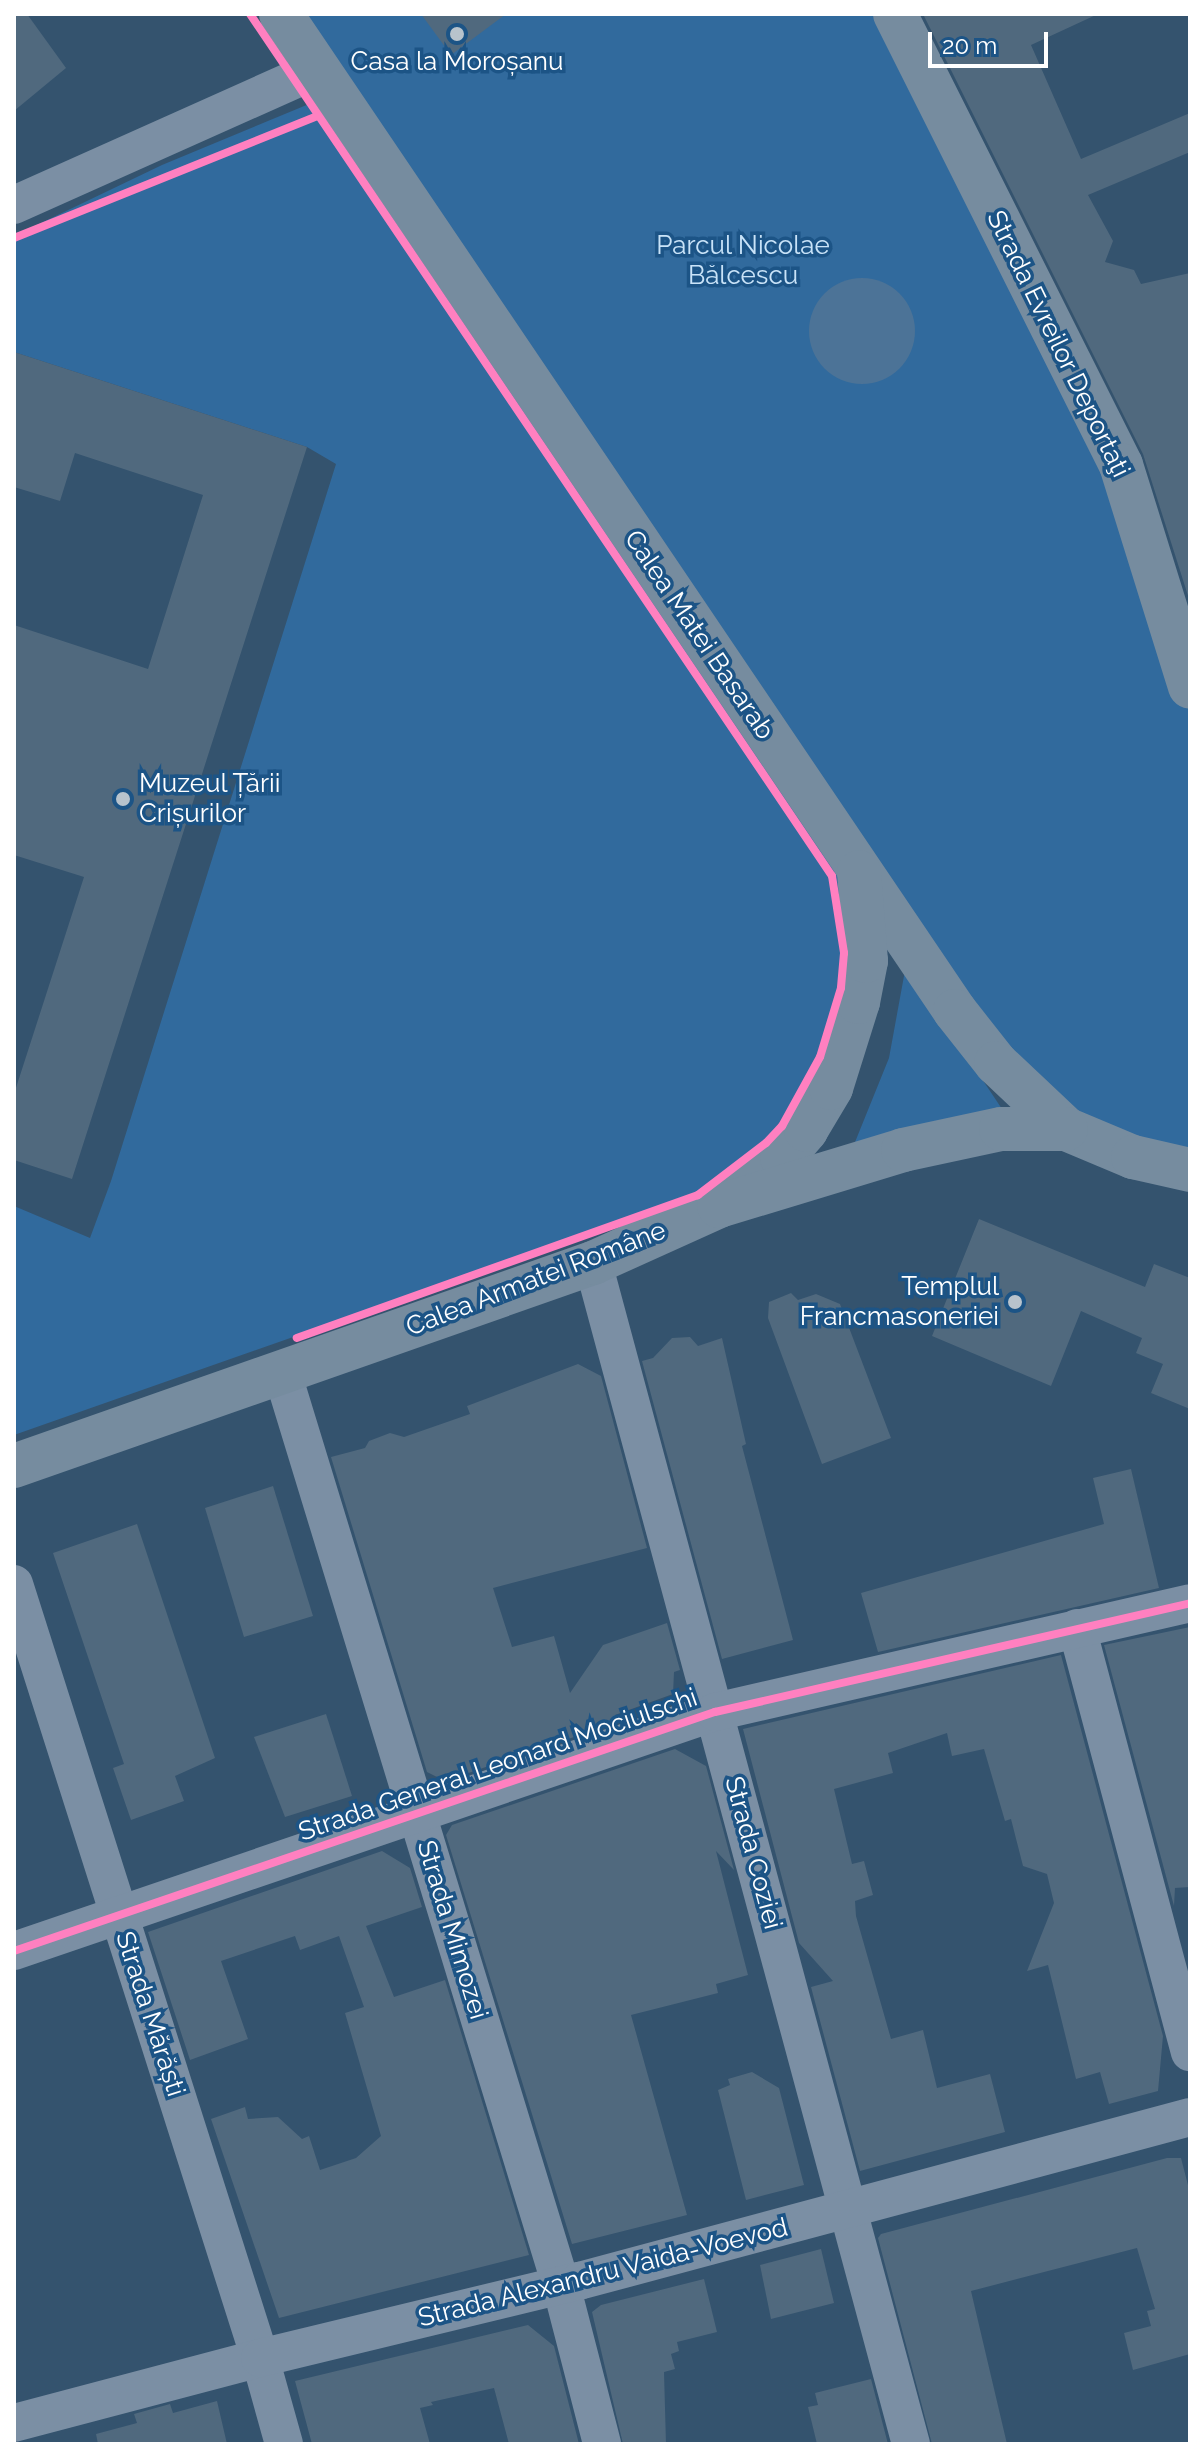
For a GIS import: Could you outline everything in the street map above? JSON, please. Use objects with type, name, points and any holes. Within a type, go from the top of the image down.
[{"type":"main road","name":"Calea Matei Basarab","points":[[281,14],[955,1011],[996,1063],[1066,1129],[1133,1157],[1190,1170]]},
{"type":"main road","name":"Strada Evreilor Deportaţi","points":[[895,14],[1121,465],[1190,686]]},
{"type":"main road","points":[[719,1206],[782,1158],[806,1130],[831,1088],[858,1002],[866,961],[859,869]]},
{"type":"main road","name":"Calea Armatei Române","points":[[14,1466],[593,1263],[719,1206],[903,1150],[1001,1129],[1066,1129]]},
{"type":"main road","points":[[1133,1157],[1190,1185]]},
{"type":"street","points":[[14,205],[316,70]]},
{"type":"street","name":"Strada Coziei","points":[[593,1263],[911,2444]]},
{"type":"street","name":"Strada Mimozei","points":[[282,1372],[561,2285],[602,2444]]},
{"type":"street","name":"Strada Mărăști","points":[[14,1584],[260,2358],[284,2444]]},
{"type":"street","name":"Strada General Leonard Mociulschi","points":[[14,1951],[715,1712],[1190,1603]]},
{"type":"street","points":[[1077,1628],[1190,2052]]},
{"type":"street","name":"Strada Alexandru Vaida-Voevod","points":[[14,2423],[848,2211],[1190,2117]]},
{"type":"green space","name":"Parcul Nicolae Bălcescu","points":[[281,14],[895,14],[1121,465],[1190,686],[1190,1170],[1066,1129],[859,871],[843,1079],[799,1097],[782,1126],[766,1143],[698,1195],[14,1435],[14,1206],[90,1238],[111,1181],[336,464],[307,447],[14,352],[14,236],[162,165],[309,104],[316,70]]},
{"type":"green space","points":[[906,965],[1004,1112],[849,1157],[889,1058]]},
{"type":"shaded area","points":[[862,278],[882,282],[900,293],[911,311],[915,331],[911,351],[900,369],[882,380],[862,384],[842,380],[824,369],[813,351],[809,331],[813,311],[824,293],[842,282]]},
{"type":"building","points":[[14,14],[27,14],[66,68],[14,111]]},
{"type":"building","name":"Casa la Moroșanu","points":[[421,14],[506,14],[451,55]]},
{"type":"building","points":[[923,14],[1098,14],[1031,45],[1081,159],[1190,113],[1190,152],[1088,195],[1113,241],[1105,262],[1134,270],[1141,284],[1190,273],[1190,602],[1143,454]]},
{"type":"building","points":[[14,352],[307,447],[72,1179],[14,1160],[14,1094],[84,877],[14,855],[14,625],[148,669],[203,495],[75,453],[60,501],[14,487]]},
{"type":"building","name":"Templul Francmasoneriei","points":[[979,1219],[1145,1287],[1154,1264],[1190,1278],[1190,1409],[1151,1393],[1163,1364],[1136,1353],[1142,1338],[1081,1311],[1051,1386],[932,1336]]},
{"type":"building","points":[[791,1293],[798,1300],[816,1294],[840,1304],[891,1438],[822,1464],[768,1318],[769,1302]]},
{"type":"building","points":[[690,1337],[698,1346],[722,1338],[746,1444],[742,1446],[793,1640],[722,1659],[642,1361],[653,1358],[672,1338]]},
{"type":"building","points":[[578,1364],[601,1376],[647,1548],[493,1588],[512,1647],[554,1636],[570,1693],[603,1645],[667,1623],[680,1670],[674,1672],[673,1694],[615,1715],[624,1720],[445,1781],[427,1772],[331,1457],[365,1448],[369,1441],[390,1433],[404,1437],[470,1414],[467,1406]]},
{"type":"building","points":[[1131,1469],[1159,1588],[878,1652],[861,1593],[1104,1524],[1093,1478]]},
{"type":"building","points":[[273,1486],[313,1616],[244,1637],[205,1508]]},
{"type":"building","points":[[137,1524],[215,1758],[175,1776],[184,1801],[131,1820],[113,1768],[124,1764],[53,1553]]},
{"type":"building","points":[[1190,1627],[1190,1887],[1175,1888],[1174,1906],[1104,1645]]},
{"type":"building","points":[[1061,1655],[1163,2036],[1158,2091],[1109,2104],[1100,2072],[1076,2079],[1048,1965],[1027,1971],[1054,1903],[1047,1874],[1023,1866],[1011,1819],[1005,1821],[984,1749],[952,1756],[947,1733],[888,1753],[893,1773],[834,1789],[852,1864],[864,1861],[873,1895],[855,1901],[856,1916],[891,2039],[923,2030],[937,2088],[990,2074],[1005,2132],[860,2171],[811,1987],[833,1981],[799,1943],[743,1729]]},
{"type":"building","points":[[326,1714],[352,1796],[285,1817],[254,1737]]},
{"type":"building","points":[[675,1749],[706,1766],[734,1870],[716,1851],[748,1975],[716,1984],[718,1993],[631,2015],[687,2215],[572,2244],[446,1835],[452,1825]]},
{"type":"building","points":[[382,1851],[410,1868],[422,1907],[366,1926],[394,1997],[445,1980],[529,2255],[279,2318],[211,2119],[245,2107],[248,2119],[278,2117],[302,2139],[309,2136],[320,2170],[356,2158],[381,2136],[345,2013],[364,2007],[339,1936],[300,1950],[295,1936],[221,1961],[248,2039],[190,2060],[148,1932]]},
{"type":"building","points":[[752,2072],[779,2088],[804,2185],[746,2200],[718,2090],[730,2085],[728,2079]]},
{"type":"building","points":[[1167,2158],[1181,2158],[1190,2193],[1190,2354],[1133,2370],[1124,2333],[1151,2326],[1147,2311],[1155,2309],[1137,2248],[971,2291],[1007,2444],[932,2444],[878,2238],[881,2234]]},
{"type":"building","points":[[821,2249],[834,2303],[771,2319],[760,2265]]},
{"type":"building","points":[[704,2279],[717,2332],[677,2342],[679,2351],[671,2354],[675,2369],[664,2372],[666,2444],[623,2444],[592,2312],[601,2305]]},
{"type":"building","points":[[528,2325],[554,2346],[579,2444],[509,2444],[494,2388],[431,2402],[433,2405],[420,2408],[430,2444],[312,2444],[295,2381]]},
{"type":"building","points":[[871,2379],[888,2444],[817,2444],[808,2407],[818,2405],[815,2393]]},
{"type":"building","points":[[217,2401],[227,2444],[98,2444],[96,2434],[137,2423],[134,2414],[170,2404],[173,2413]]},
{"type":"cycle path","points":[[250,14],[832,876],[844,953],[841,988],[820,1057],[782,1126],[766,1143],[698,1195],[297,1338]]},
{"type":"cycle path","points":[[14,238],[317,116]]},
{"type":"cycle path","points":[[14,1951],[715,1712],[1190,1603]]},
{"type":"place","name":"Casa la Moroșanu","points":[[457,34]]},
{"type":"place","name":"Muzeul Țării Crișurilor","points":[[123,799]]},
{"type":"place","name":"Templul Francmasoneriei","points":[[1015,1302]]}]
